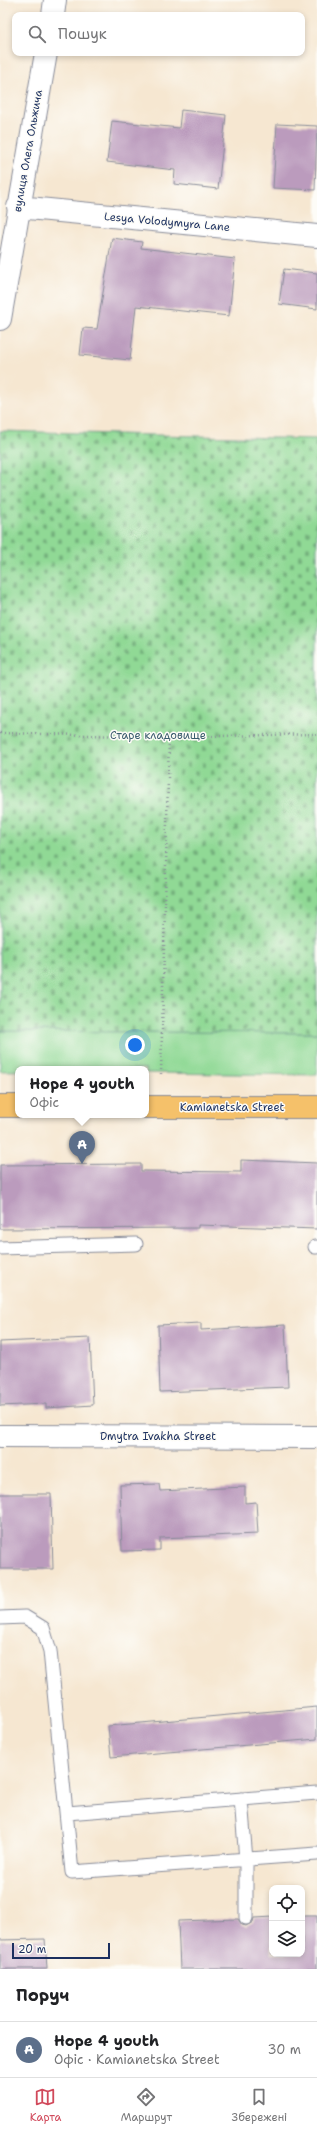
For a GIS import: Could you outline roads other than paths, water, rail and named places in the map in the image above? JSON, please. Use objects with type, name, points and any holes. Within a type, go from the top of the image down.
[{"type":"main road","points":[[0,1106],[15,1106]]},
{"type":"main road","name":"Kamianetska Street","points":[[149,1106],[317,1107]]},
{"type":"street","points":[[53,12],[55,0]]},
{"type":"street","name":"вулиця Олега Ольжича","points":[[0,319],[18,207],[45,56]]},
{"type":"street","name":"Lesya Volodymyra Lane","points":[[18,207],[317,236]]},
{"type":"street","name":"Dmytra Ivakha Street","points":[[0,1436],[317,1437]]},
{"type":"lane","points":[[0,1248],[136,1244]]},
{"type":"lane","points":[[0,1618],[25,1617],[44,1628],[50,1651],[72,1872],[317,1854]]},
{"type":"lane","points":[[67,1813],[317,1793]]},
{"type":"lane","points":[[241,1800],[246,1860],[246,1918]]},
{"type":"place","name":"Hope 4 youth","points":[[82,1164]]},
{"type":"park label","name":"Старе кладовище","points":[[158,735]]}]
